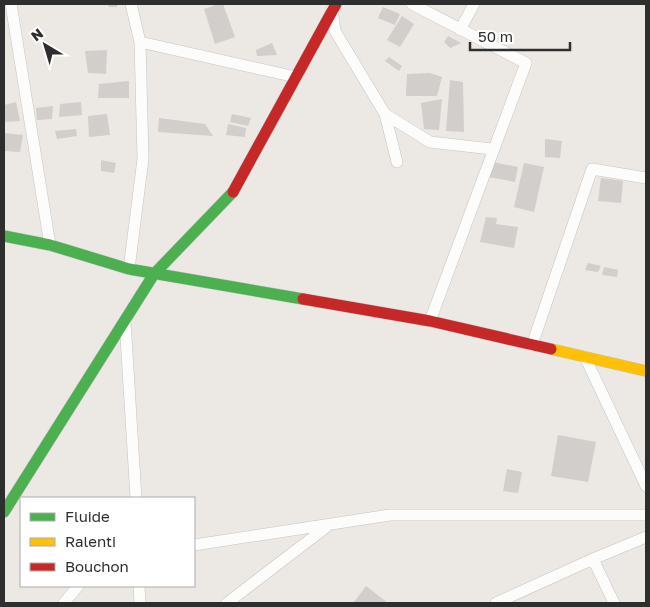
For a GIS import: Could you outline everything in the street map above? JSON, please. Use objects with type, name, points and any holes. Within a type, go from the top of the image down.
[{"type":"street","points":[[11,4],[50,245]]},
{"type":"street","points":[[129,269],[143,159],[140,42],[131,4]]},
{"type":"street","points":[[412,4],[526,63],[492,149],[430,321]]},
{"type":"street","points":[[460,30],[474,4]]},
{"type":"street","points":[[4,512],[154,274],[237,187],[334,7]]},
{"type":"street","points":[[334,7],[335,31],[385,114],[397,162]]},
{"type":"street","points":[[140,42],[296,77]]},
{"type":"street","points":[[385,114],[430,142],[492,149]]},
{"type":"street","points":[[532,345],[592,169],[646,178]]},
{"type":"street","points":[[4,236],[50,245],[129,269],[430,321],[646,371]]},
{"type":"street","points":[[125,321],[136,497]]},
{"type":"street","points":[[585,357],[646,486]]},
{"type":"street","points":[[195,545],[390,515],[646,515]]},
{"type":"street","points":[[227,603],[330,524]]},
{"type":"street","points":[[496,603],[646,537]]},
{"type":"street","points":[[593,559],[614,603]]},
{"type":"street","points":[[64,603],[77,587]]},
{"type":"street","points":[[139,587],[140,603]]},
{"type":"building","points":[[108,4],[117,4],[117,7],[109,7]]},
{"type":"building","points":[[223,4],[235,37],[215,44],[204,9]]},
{"type":"building","points":[[383,7],[400,14],[395,25],[378,18]]},
{"type":"building","points":[[402,16],[414,24],[400,47],[387,40]]},
{"type":"building","points":[[448,36],[461,43],[450,48],[444,42]]},
{"type":"building","points":[[272,43],[277,55],[257,56],[256,50]]},
{"type":"building","points":[[107,50],[106,74],[88,73],[85,51]]},
{"type":"building","points":[[389,57],[402,66],[399,71],[385,61]]},
{"type":"building","points":[[430,73],[442,77],[437,96],[406,96],[407,74]]},
{"type":"building","points":[[450,80],[463,82],[464,132],[446,131]]},
{"type":"building","points":[[129,81],[129,98],[98,98],[99,84]]},
{"type":"building","points":[[442,99],[439,130],[424,129],[421,103]]},
{"type":"building","points":[[16,102],[20,121],[4,122],[4,105]]},
{"type":"building","points":[[81,102],[82,115],[59,117],[60,104]]},
{"type":"building","points":[[53,106],[52,119],[37,120],[36,108]]},
{"type":"building","points":[[107,114],[110,135],[89,137],[88,116]]},
{"type":"building","points":[[232,114],[251,118],[248,126],[230,122]]},
{"type":"building","points":[[159,118],[205,124],[213,136],[158,132]]},
{"type":"building","points":[[228,124],[246,128],[245,137],[226,135]]},
{"type":"building","points":[[76,129],[77,136],[57,139],[55,131]]},
{"type":"building","points":[[4,133],[23,135],[20,152],[4,151]]},
{"type":"building","points":[[545,139],[562,141],[560,158],[545,157]]},
{"type":"building","points":[[101,160],[116,163],[114,173],[101,171]]},
{"type":"building","points":[[492,162],[518,167],[515,182],[489,177]]},
{"type":"building","points":[[524,163],[544,167],[534,212],[514,207]]},
{"type":"building","points":[[601,178],[623,181],[621,203],[598,201]]},
{"type":"building","points":[[486,217],[497,218],[496,224],[518,227],[514,248],[480,242]]},
{"type":"building","points":[[588,263],[601,266],[598,272],[585,270]]},
{"type":"building","points":[[604,267],[618,270],[617,277],[602,275]]},
{"type":"building","points":[[558,435],[596,442],[588,482],[551,476]]},
{"type":"building","points":[[507,469],[522,472],[518,493],[503,491]]},
{"type":"building","points":[[366,586],[388,603],[354,602]]},
{"type":"traffic: fast","points":[[4,512],[154,274],[233,192]]},
{"type":"traffic: fast","points":[[4,236],[50,245],[129,269],[303,299]]},
{"type":"traffic: slow","points":[[551,349],[646,371]]},
{"type":"traffic: jam","points":[[233,192],[336,4]]},
{"type":"traffic: jam","points":[[303,299],[430,321],[551,349]]}]
